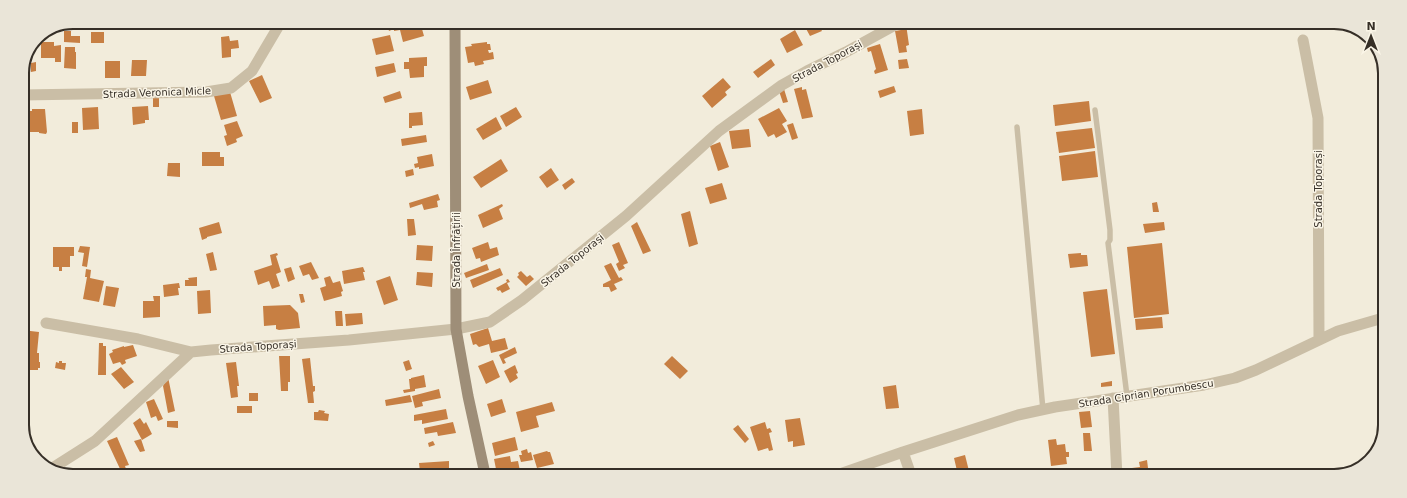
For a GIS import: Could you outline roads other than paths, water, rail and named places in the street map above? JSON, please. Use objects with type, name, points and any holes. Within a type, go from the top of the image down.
[{"type":"main road","name":"Strada Înfrățirii","points":[[455,29],[456,329],[468,396],[484,469]]},
{"type":"street","name":"Strada Veronica Micle","points":[[29,95],[206,92],[231,88],[252,71],[277,29]]},
{"type":"street","name":"Strada Toporași","points":[[46,323],[138,340],[191,352],[350,340],[456,329],[490,322],[522,300],[626,216],[719,131],[782,85],[888,29]]},
{"type":"street","name":"Strada Toporași","points":[[1304,40],[1318,118],[1320,339]]},
{"type":"street","name":"Strada Ciprian Porumbescu","points":[[854,469],[1018,415],[1113,398],[1204,385],[1235,378],[1256,370],[1338,331],[1378,319]]},
{"type":"street","points":[[56,466],[95,441],[176,368],[191,352]]},
{"type":"street","points":[[1113,398],[1117,469]]},
{"type":"street","points":[[903,452],[909,469]]},
{"type":"lane","points":[[1095,110],[1110,230],[1110,240],[1108,244],[1127,396]]},
{"type":"lane","points":[[1017,127],[1043,410]]}]
